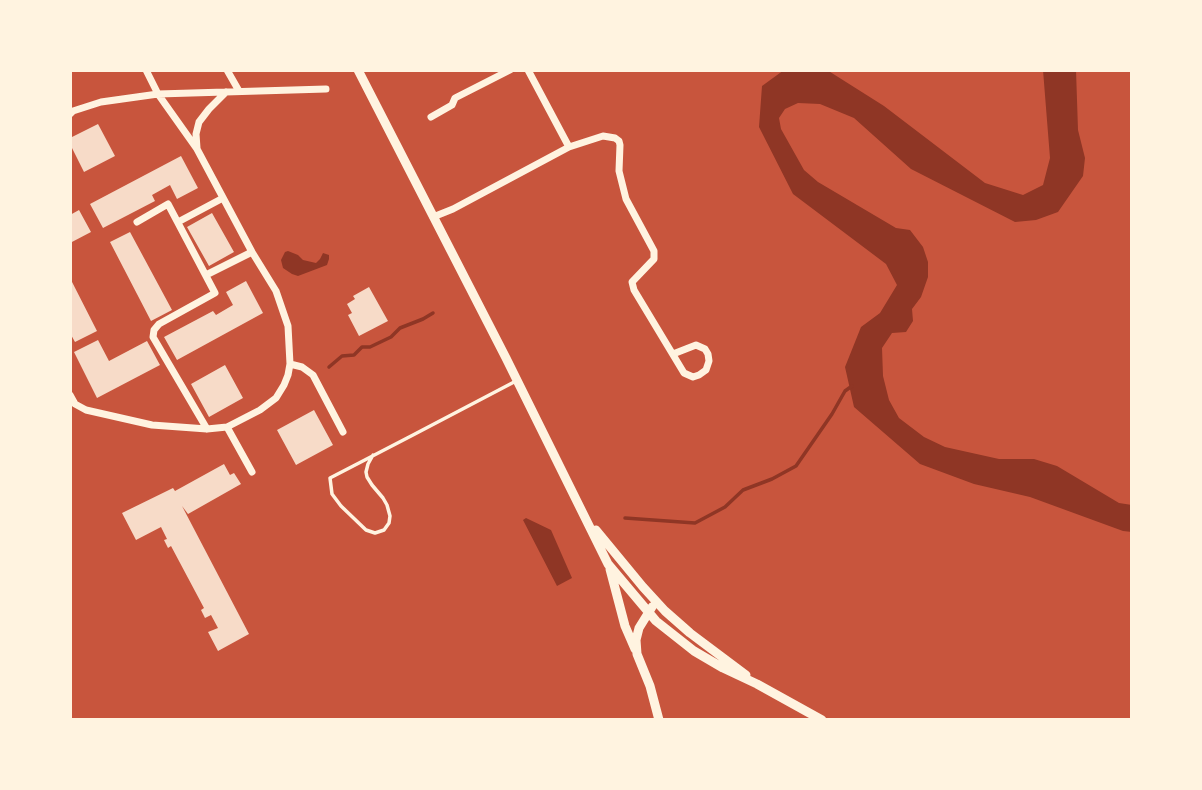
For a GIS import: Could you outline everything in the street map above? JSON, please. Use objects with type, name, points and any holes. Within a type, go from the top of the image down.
[{"type":"street","points":[[70,395],[72,407],[152,425],[207,429],[227,427],[260,410],[276,398],[284,385],[290,364],[288,326],[276,291],[197,149],[158,94],[146,70]]},
{"type":"street","points":[[358,70],[608,564],[625,626],[650,686],[659,720]]},
{"type":"street","points":[[431,117],[452,105],[455,98],[510,70]]},
{"type":"street","points":[[528,70],[569,147]]},
{"type":"street","points":[[230,72],[239,91]]},
{"type":"street","points":[[70,114],[100,102],[158,94],[326,89]]},
{"type":"street","points":[[197,149],[196,134],[199,122],[226,92]]},
{"type":"street","points":[[433,217],[569,147],[603,136],[615,138],[621,145],[619,171],[626,199],[654,251],[654,259],[632,282],[634,290],[681,369],[688,376],[696,376],[706,370],[709,361],[705,349],[696,345],[673,354]]},
{"type":"street","points":[[178,222],[223,198]]},
{"type":"street","points":[[137,222],[168,204],[215,293],[159,324],[153,337],[207,429]]},
{"type":"street","points":[[206,275],[252,252]]},
{"type":"street","points":[[290,364],[302,367],[313,375],[343,432]]},
{"type":"street","points":[[227,427],[252,472]]},
{"type":"street","points":[[584,515],[656,602],[690,633],[757,684]]},
{"type":"street","points":[[608,564],[648,612],[694,651],[822,720]]},
{"type":"street","points":[[623,614],[628,601],[643,587]]},
{"type":"street","points":[[637,654],[636,634],[656,602]]},
{"type":"lane","points":[[373,455],[366,472],[389,512],[389,523],[384,530],[375,533],[366,530],[341,506],[332,494],[330,478],[373,455],[517,381]]},
{"type":"shaded area","points":[[784,70],[827,70],[884,106],[985,183],[1023,195],[1043,185],[1050,158],[1043,70],[1076,70],[1078,130],[1085,158],[1083,176],[1058,212],[1036,220],[1015,222],[911,169],[854,118],[820,104],[798,103],[785,109],[779,118],[781,129],[804,170],[818,182],[896,228],[910,230],[923,247],[928,262],[928,277],[921,297],[912,309],[913,321],[906,332],[892,333],[882,348],[883,376],[889,400],[899,418],[924,437],[945,447],[999,459],[1034,459],[1057,466],[1119,503],[1132,505],[1132,532],[1030,497],[974,484],[920,464],[854,407],[845,367],[861,327],[880,313],[897,285],[886,264],[793,194],[759,127],[762,86]]},
{"type":"shaded area","points":[[288,251],[303,260],[316,263],[323,253],[329,255],[329,259],[327,265],[298,276],[283,268],[281,260]]},
{"type":"shaded area","points":[[526,518],[551,530],[572,578],[557,586],[523,520]]},
{"type":"building","points":[[98,124],[115,156],[84,172],[70,144],[70,138]]},
{"type":"building","points":[[181,156],[198,188],[177,199],[170,185],[152,195],[155,201],[103,228],[90,204]]},
{"type":"building","points":[[79,210],[91,232],[70,243],[70,215]]},
{"type":"building","points":[[212,213],[234,252],[209,266],[187,227]]},
{"type":"building","points":[[130,232],[172,310],[151,321],[110,242]]},
{"type":"building","points":[[70,278],[97,331],[75,342],[70,333]]},
{"type":"building","points":[[246,281],[263,313],[177,360],[164,337],[213,311],[216,315],[233,305],[226,292]]},
{"type":"building","points":[[369,287],[388,321],[359,336],[348,315],[352,313],[347,304],[355,299],[353,296]]},
{"type":"building","points":[[98,340],[109,361],[147,341],[160,365],[97,398],[74,352]]},
{"type":"building","points":[[225,365],[243,398],[209,417],[191,384]]},
{"type":"building","points":[[314,410],[333,445],[296,465],[277,430]]},
{"type":"building","points":[[224,464],[230,475],[234,473],[241,484],[188,514],[182,506],[249,634],[218,651],[208,632],[218,628],[211,615],[205,618],[201,610],[204,608],[171,546],[168,548],[161,527],[136,540],[122,513],[173,488],[175,491]]},
{"type":"waterway","points":[[329,367],[342,356],[354,355],[362,347],[370,347],[391,337],[400,328],[433,313]]},
{"type":"waterway","points":[[625,518],[695,523],[725,507],[743,490],[796,466],[845,391],[852,386]]}]
